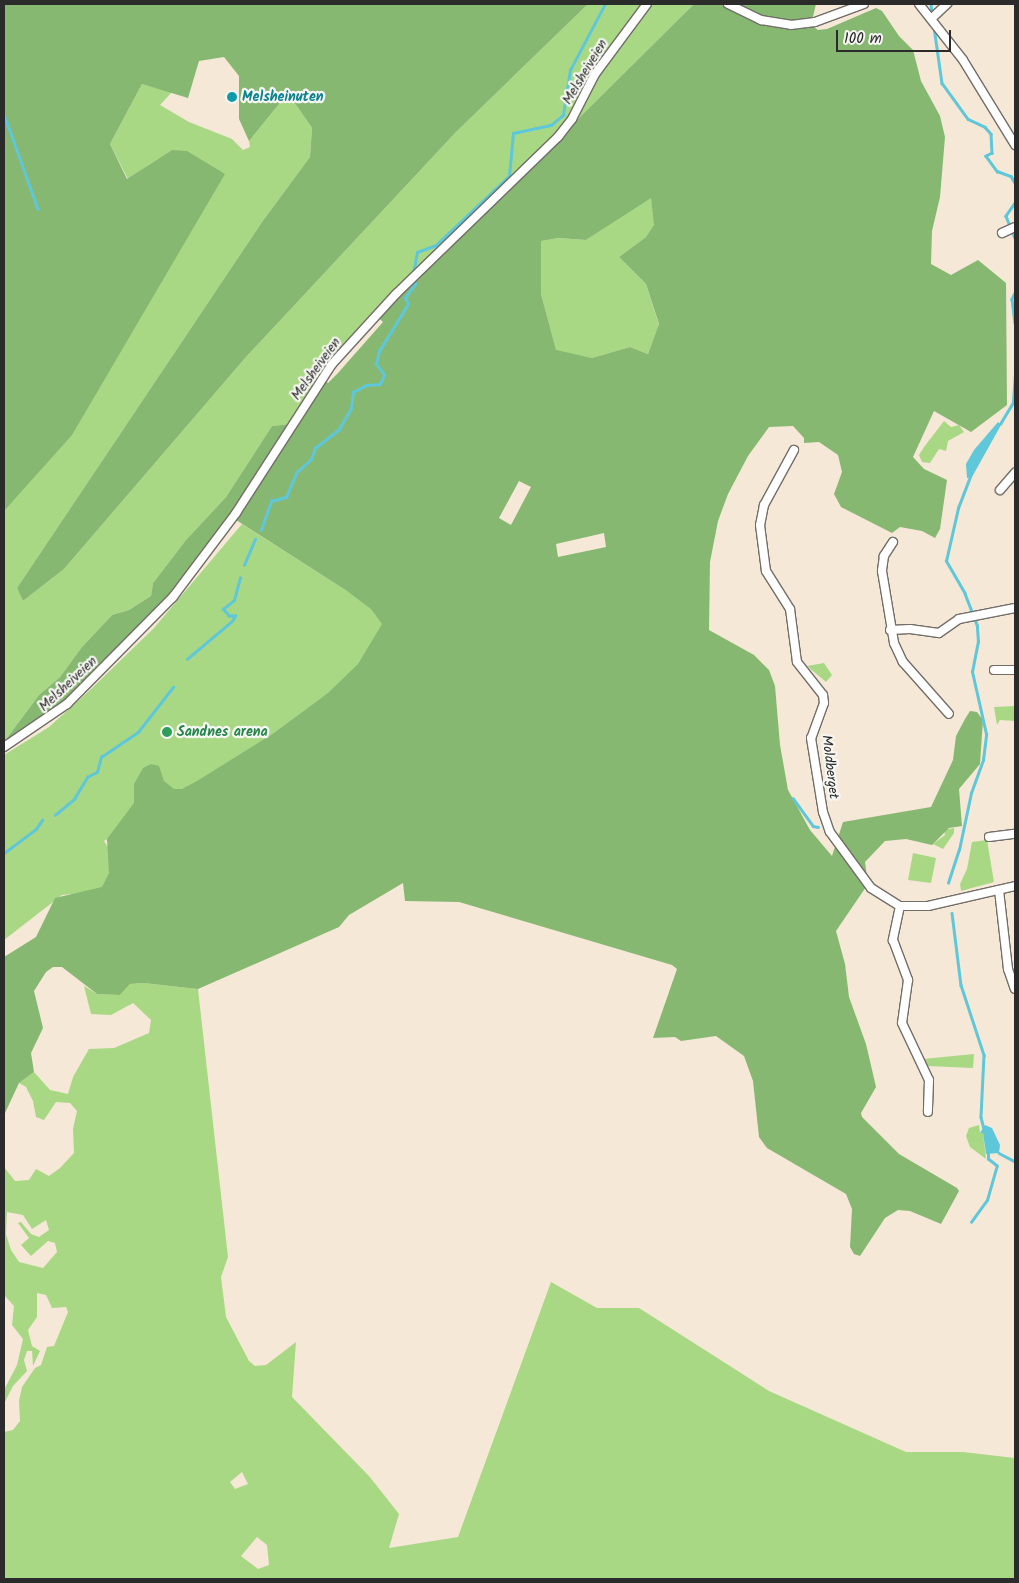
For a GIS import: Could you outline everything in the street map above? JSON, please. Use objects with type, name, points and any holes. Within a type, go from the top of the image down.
[{"type":"street","name":"Melsheiveien","points":[[4,747],[67,704],[173,597],[236,513],[323,376],[414,276],[558,137],[572,119],[595,74],[647,4]]},
{"type":"street","points":[[728,4],[756,19],[791,25],[825,19],[864,4]]},
{"type":"street","points":[[919,4],[932,18],[963,60],[1015,145]]},
{"type":"street","points":[[932,18],[947,4]]},
{"type":"street","points":[[1002,233],[1015,227]]},
{"type":"street","name":"Moldberget","points":[[794,450],[760,516],[765,567],[772,583],[788,604],[796,662],[824,695],[824,703],[811,738],[826,823],[871,888],[900,906]]},
{"type":"street","points":[[1000,490],[1015,473]]},
{"type":"street","points":[[893,542],[884,556],[882,571],[890,630],[903,662],[949,714]]},
{"type":"street","points":[[890,630],[910,629],[939,633],[959,619],[1015,608]]},
{"type":"street","points":[[994,670],[1015,670]]},
{"type":"street","points":[[989,837],[1015,834]]},
{"type":"street","points":[[928,1112],[929,1080],[902,1024],[908,980],[893,940],[900,906],[921,907],[1015,886]]},
{"type":"street","points":[[999,890],[1008,969],[1015,988]]},
{"type":"green space","points":[[4,4],[588,4],[456,132],[246,357],[64,569],[23,601],[17,588],[262,222],[310,157],[312,128],[288,93],[249,141],[239,119],[239,76],[224,57],[199,61],[188,98],[142,84],[110,144],[127,179],[172,150],[187,151],[225,174],[72,435],[4,511]]},
{"type":"green space","points":[[588,4],[694,4],[378,317],[325,380],[300,423],[272,426],[226,497],[186,540],[153,583],[151,596],[129,610],[112,615],[82,647],[60,677],[39,695],[4,742],[4,511],[172,150],[128,179],[110,144],[142,84],[172,92],[160,105],[189,122],[232,139],[243,150],[250,147],[249,141],[288,93],[312,128],[310,157],[262,222],[17,588],[23,601],[64,569],[246,357],[456,132]]},
{"type":"green space","points":[[694,4],[816,4],[811,25],[818,30],[827,29],[876,8],[882,11],[899,36],[913,50],[921,81],[940,116],[945,137],[940,197],[932,231],[931,264],[951,275],[978,260],[1006,283],[1007,405],[971,432],[934,411],[913,457],[924,469],[947,480],[940,529],[935,538],[922,531],[900,527],[892,533],[841,507],[834,494],[842,472],[838,455],[819,442],[804,443],[804,438],[793,426],[769,427],[748,456],[728,494],[718,521],[710,562],[709,630],[754,655],[769,670],[775,686],[780,745],[788,790],[810,830],[832,856],[843,822],[931,807],[953,760],[956,736],[965,719],[970,711],[977,712],[983,720],[980,764],[959,789],[962,826],[949,828],[932,845],[906,839],[885,841],[865,862],[868,884],[836,931],[845,964],[849,997],[866,1044],[876,1087],[861,1113],[862,1117],[899,1154],[957,1188],[959,1191],[941,1224],[910,1211],[898,1210],[885,1218],[860,1256],[854,1254],[850,1247],[852,1209],[846,1194],[767,1148],[759,1137],[753,1081],[744,1056],[716,1036],[681,1041],[675,1037],[653,1038],[677,969],[672,965],[459,902],[405,901],[403,883],[349,915],[339,927],[198,989],[143,983],[130,984],[120,995],[97,994],[62,967],[53,967],[46,972],[34,991],[43,1028],[31,1053],[34,1072],[19,1083],[5,1113],[4,1167],[4,957],[36,937],[55,898],[102,887],[109,873],[107,839],[134,803],[134,784],[143,768],[151,764],[159,766],[164,781],[174,789],[182,789],[197,781],[274,733],[328,693],[358,664],[382,624],[371,609],[347,591],[233,518],[173,593],[61,703],[4,742],[39,695],[60,677],[82,647],[112,615],[129,610],[151,596],[153,583],[186,540],[226,497],[272,426],[300,423],[325,380],[328,383],[338,373],[383,322],[378,317]],"holes":[[[651,198],[654,225],[646,237],[619,257],[646,284],[659,324],[648,354],[630,347],[592,358],[556,350],[541,294],[541,241],[559,238],[586,240]],[[519,481],[531,487],[511,525],[499,518]],[[604,533],[606,547],[558,557],[556,544]]]},
{"type":"green space","points":[[651,197],[655,225],[646,237],[619,257],[646,284],[659,325],[648,354],[630,347],[592,358],[556,351],[541,294],[541,241],[559,238],[586,240]]},
{"type":"green space","points":[[944,421],[951,427],[959,425],[964,432],[948,441],[946,451],[939,449],[930,463],[922,462],[919,455]]},
{"type":"green space","name":"Sandnes arena","points":[[242,524],[399,624],[287,738],[104,841],[113,855],[115,868],[103,891],[62,895],[4,940],[4,755],[49,727],[154,628]]},
{"type":"green space","points":[[824,663],[832,675],[826,682],[807,666]]},
{"type":"green space","points":[[1015,706],[1015,721],[1000,720],[997,725],[994,707]]},
{"type":"green space","points":[[954,828],[954,833],[943,849],[933,844],[945,835],[944,830]]},
{"type":"green space","points":[[987,840],[994,882],[961,891],[960,884],[967,869],[972,842]]},
{"type":"green space","points":[[913,853],[936,858],[931,883],[908,880]]},
{"type":"green space","points":[[143,983],[198,989],[228,1257],[221,1277],[226,1317],[249,1361],[255,1366],[266,1365],[296,1342],[292,1397],[369,1476],[399,1514],[389,1548],[458,1537],[551,1282],[597,1308],[639,1308],[769,1391],[906,1452],[963,1452],[1015,1458],[1015,1579],[4,1579],[4,1432],[13,1430],[20,1421],[19,1401],[22,1387],[35,1368],[41,1365],[47,1347],[54,1346],[68,1312],[66,1307],[52,1308],[46,1295],[37,1293],[37,1317],[28,1330],[32,1346],[40,1351],[33,1366],[32,1351],[27,1351],[24,1360],[27,1371],[13,1386],[4,1404],[4,1390],[17,1365],[23,1339],[12,1325],[14,1306],[4,1295],[4,1167],[15,1181],[29,1180],[36,1169],[49,1176],[60,1168],[74,1153],[73,1129],[77,1111],[70,1103],[56,1102],[44,1120],[36,1117],[33,1101],[26,1087],[19,1083],[34,1072],[50,1090],[68,1094],[73,1077],[89,1049],[114,1048],[149,1033],[151,1020],[133,1003],[111,1015],[91,1014],[84,986],[97,994],[120,995],[130,984]],"holes":[[[7,1212],[23,1215],[32,1229],[46,1220],[49,1230],[39,1237],[31,1234],[21,1222],[18,1223],[29,1238],[21,1245],[31,1256],[48,1241],[55,1243],[57,1252],[43,1268],[19,1262],[11,1250],[6,1234]],[[242,1472],[248,1484],[235,1489],[230,1482]],[[257,1537],[267,1545],[269,1565],[258,1569],[241,1556]]]},
{"type":"green space","points":[[974,1054],[973,1068],[927,1066],[923,1059]]},
{"type":"green space","points":[[979,1125],[980,1133],[983,1133],[986,1159],[970,1147],[966,1136],[969,1128]]},
{"type":"water","points":[[998,422],[1001,425],[972,477],[967,478],[966,464],[974,450]]},
{"type":"water","points":[[985,1125],[992,1128],[1000,1145],[999,1153],[986,1154],[983,1133],[980,1133]]},
{"type":"waterway","points":[[413,273],[417,252],[436,245],[509,176],[513,133],[551,125],[563,115],[570,70],[605,4]]},
{"type":"waterway","points":[[931,4],[932,14]]},
{"type":"waterway","points":[[934,27],[942,83],[968,119],[985,127],[991,134],[992,153],[986,156],[997,171],[1011,176],[1015,183]]},
{"type":"waterway","points":[[4,114],[38,209]]},
{"type":"waterway","points":[[1015,203],[1006,216],[1015,238]]},
{"type":"waterway","points":[[261,530],[271,501],[286,497],[296,473],[311,459],[315,448],[339,429],[351,408],[353,392],[366,385],[380,384],[384,375],[376,364],[379,351],[408,304],[405,298],[415,284],[414,279]]},
{"type":"waterway","points":[[1015,293],[1012,299],[1015,323]]},
{"type":"waterway","points":[[1000,424],[1013,402],[1015,372]]},
{"type":"waterway","points":[[948,883],[959,850],[971,793],[983,760],[986,734],[972,672],[978,642],[977,626],[965,594],[946,561],[958,508],[970,476]]},
{"type":"waterway","points":[[244,565],[255,539]]},
{"type":"waterway","points":[[187,659],[232,621],[235,616],[229,616],[223,609],[234,600],[240,578]]},
{"type":"waterway","points":[[55,815],[74,799],[87,777],[97,772],[101,757],[138,732],[173,687]]},
{"type":"waterway","points":[[793,798],[813,826],[818,827]]},
{"type":"waterway","points":[[4,853],[36,829],[42,820]]},
{"type":"waterway","points":[[952,913],[961,985],[984,1055],[981,1117],[984,1129]]},
{"type":"waterway","points":[[971,1222],[987,1200],[997,1166],[988,1159],[988,1151]]},
{"type":"waterway","points":[[999,1153],[1014,1161]]},
{"type":"place","name":"Melsheinuten","points":[[232,97]]},
{"type":"place","name":"Sandnes arena","points":[[167,732]]}]
